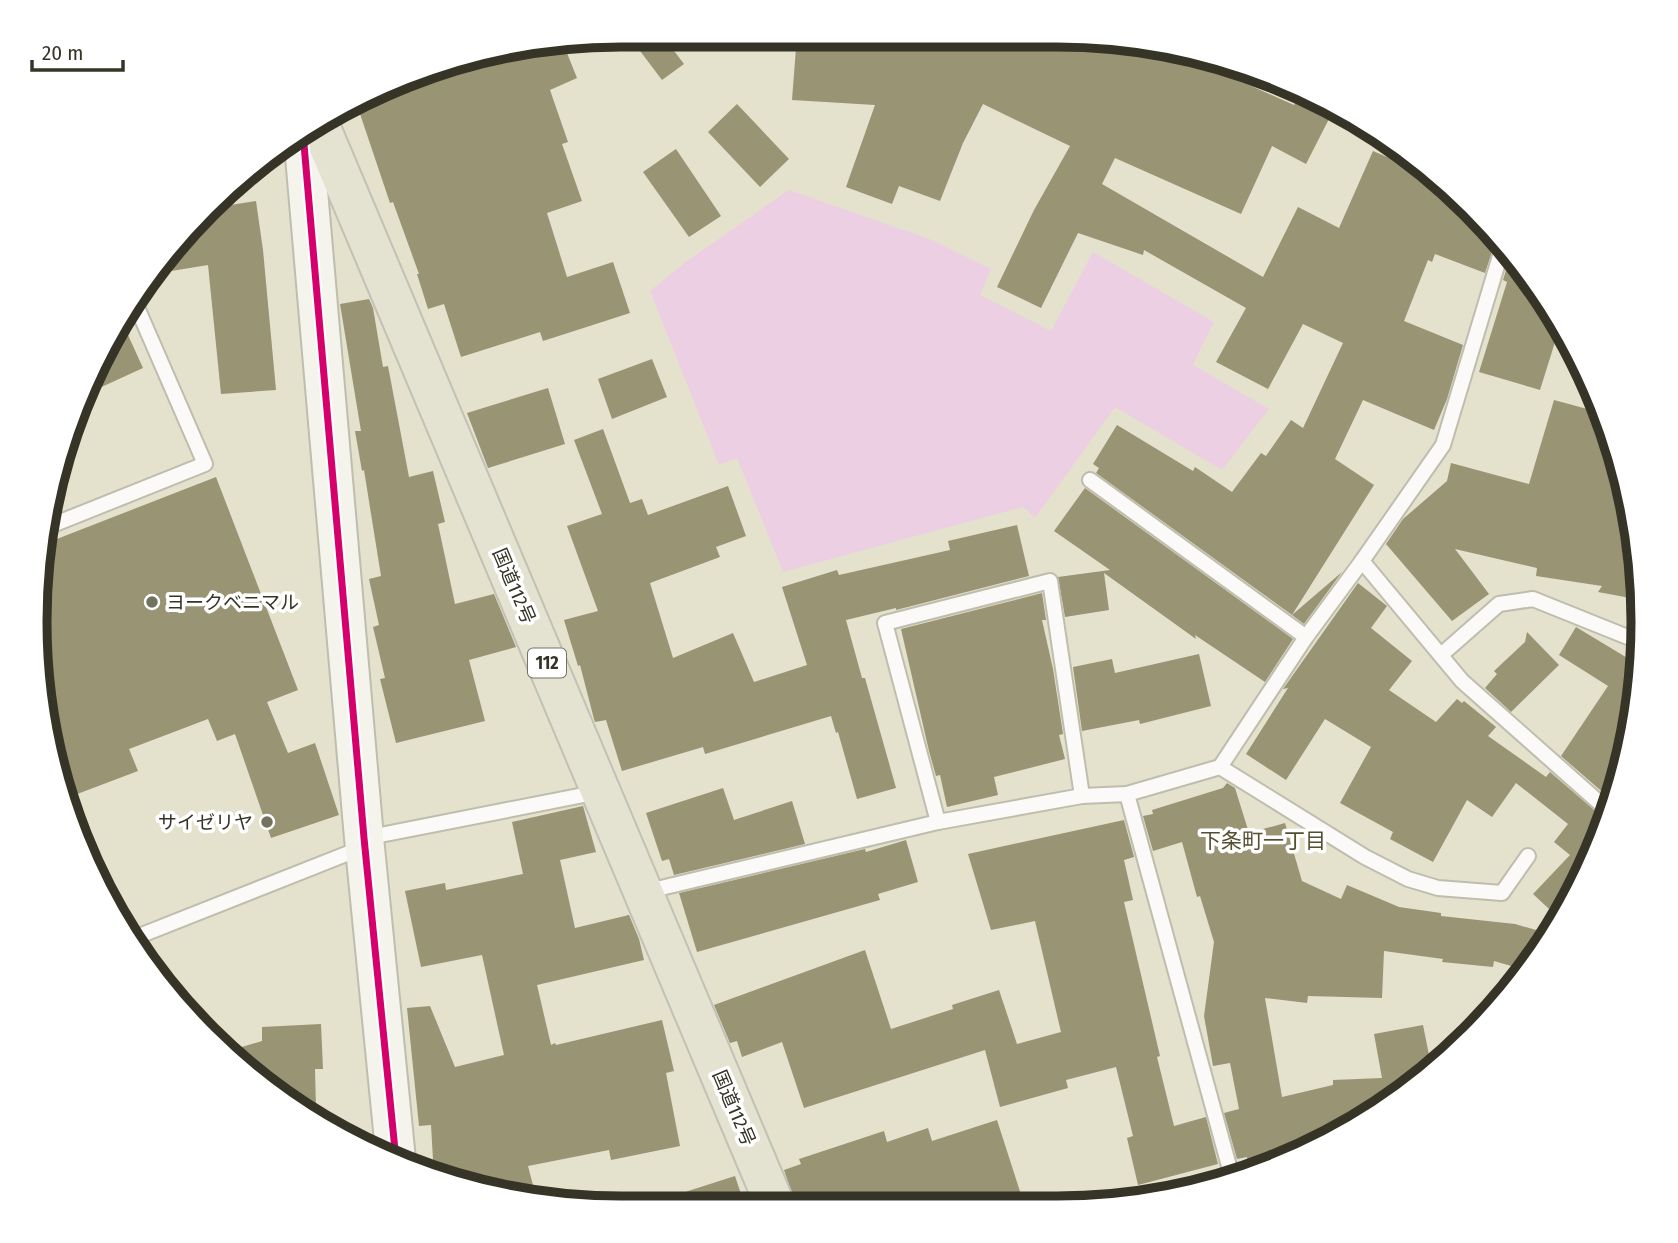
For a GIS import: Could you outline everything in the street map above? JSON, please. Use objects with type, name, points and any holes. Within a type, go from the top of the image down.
[{"type":"highway","name":"国道112号","points":[[306,142],[601,792],[771,1196]]},
{"type":"street","points":[[304,143],[395,1149]]},
{"type":"lane","points":[[643,893],[938,822],[1082,796],[1127,794],[1220,767],[1306,637],[1443,445],[1500,257]]},
{"type":"lane","points":[[56,524],[205,464],[139,311]]},
{"type":"lane","points":[[1090,480],[1306,637]]},
{"type":"lane","points":[[1362,561],[1462,681],[1601,804]]},
{"type":"lane","points":[[938,822],[885,623],[1050,580],[1082,796]]},
{"type":"lane","points":[[1441,656],[1499,604],[1533,599],[1631,638]]},
{"type":"lane","points":[[1220,767],[1365,857],[1408,879],[1438,888],[1502,893],[1528,856]]},
{"type":"lane","points":[[140,935],[365,842],[601,792]]},
{"type":"lane","points":[[1127,794],[1230,1168]]},
{"type":"shaded area","points":[[789,190],[932,240],[991,269],[980,295],[1051,331],[1093,252],[1214,322],[1193,365],[1269,409],[1222,470],[1115,407],[1035,518],[1023,507],[783,572],[737,458],[719,465],[650,291],[687,261]]},
{"type":"building","points":[[637,47],[671,47],[684,64],[662,80]]},
{"type":"building","points":[[796,47],[1056,47],[1094,48],[1169,58],[1220,72],[1294,105],[1297,100],[1301,102],[1330,117],[1306,164],[1272,146],[1241,214],[1115,158],[1102,184],[1263,277],[1298,207],[1339,228],[1373,151],[1406,166],[1463,215],[1493,249],[1485,273],[1435,254],[1432,262],[1428,260],[1404,321],[1463,345],[1447,399],[1434,430],[1363,400],[1335,459],[1374,485],[1292,615],[1096,473],[1099,468],[1093,464],[1117,425],[1193,471],[1195,467],[1232,492],[1261,453],[1266,456],[1291,420],[1303,428],[1343,343],[1303,324],[1268,389],[1216,362],[1246,308],[1144,250],[1143,255],[1078,233],[1041,308],[997,287],[1034,210],[1070,146],[983,104],[963,143],[940,201],[899,186],[892,204],[846,187],[875,105],[792,100]]},
{"type":"building","points":[[566,50],[577,78],[550,90],[568,142],[562,144],[582,201],[547,213],[567,277],[613,262],[630,313],[543,341],[540,332],[461,357],[444,304],[428,309],[419,274],[393,202],[390,203],[359,111],[402,91],[473,67],[509,58]]},
{"type":"building","points":[[737,104],[789,159],[760,187],[708,132]]},
{"type":"building","points":[[676,149],[721,216],[689,237],[643,172]]},
{"type":"building","points":[[256,201],[276,390],[221,394],[208,265],[166,272],[225,206]]},
{"type":"building","points":[[1507,266],[1556,338],[1540,390],[1479,372],[1507,282],[1503,280]]},
{"type":"building","points":[[369,299],[373,308],[383,367],[388,366],[409,477],[433,471],[445,522],[438,524],[455,604],[494,594],[516,647],[469,660],[485,721],[396,743],[380,679],[385,678],[373,627],[379,625],[369,579],[381,576],[355,431],[361,431],[340,304]]},
{"type":"building","points":[[126,331],[143,368],[97,389]]},
{"type":"building","points":[[652,359],[667,397],[612,419],[598,379]]},
{"type":"building","points":[[548,388],[565,444],[488,468],[467,413]]},
{"type":"building","points":[[1554,400],[1590,410],[1620,509],[1630,598],[1598,592],[1602,586],[1536,576],[1537,568],[1455,549],[1489,594],[1452,621],[1386,544],[1403,519],[1447,481],[1451,463],[1529,484]]},
{"type":"building","points":[[603,429],[630,503],[642,499],[648,515],[728,486],[746,536],[716,547],[720,557],[650,583],[673,658],[733,633],[754,682],[807,665],[782,587],[837,570],[839,575],[950,550],[948,541],[1017,525],[1029,576],[846,620],[896,788],[857,799],[831,716],[705,754],[703,747],[622,771],[606,720],[595,722],[580,665],[578,666],[564,620],[598,611],[567,526],[602,514],[574,440]]},
{"type":"building","name":"ヨークベニマル","points":[[216,477],[298,690],[267,702],[288,753],[315,743],[339,815],[271,838],[235,734],[217,741],[208,719],[129,749],[138,771],[75,795],[58,734],[48,659],[48,584],[53,540]]},
{"type":"building","points":[[1085,488],[1293,639],[1265,682],[1195,635],[1196,639],[1104,573],[1109,610],[1065,617],[1058,577],[1110,570],[1054,531]]},
{"type":"building","points":[[1342,572],[1304,624],[1292,615]]},
{"type":"building","points":[[1358,583],[1387,606],[1371,628],[1412,661],[1389,690],[1436,722],[1457,699],[1462,703],[1464,701],[1496,727],[1488,736],[1546,777],[1550,772],[1597,813],[1572,875],[1552,912],[1533,894],[1570,855],[1554,842],[1568,824],[1516,783],[1492,817],[1467,800],[1433,862],[1390,839],[1393,832],[1340,803],[1371,747],[1325,719],[1286,780],[1246,754],[1288,688],[1283,689]]},
{"type":"building","points":[[1042,593],[1046,620],[1042,620],[1053,669],[1063,734],[1059,735],[1065,759],[994,777],[998,795],[947,807],[940,775],[936,776],[929,751],[901,629]]},
{"type":"building","points":[[1576,627],[1630,660],[1620,734],[1604,793],[1561,756],[1608,686],[1559,655]]},
{"type":"building","points":[[1527,632],[1559,665],[1511,712],[1485,688],[1497,674],[1494,671],[1525,642]]},
{"type":"building","points":[[1199,654],[1211,706],[1140,724],[1139,720],[1082,731],[1073,667],[1112,659],[1115,673]]},
{"type":"building","points":[[1227,783],[1235,788],[1249,833],[1285,823],[1302,881],[1341,899],[1347,885],[1399,907],[1441,913],[1441,916],[1515,924],[1540,931],[1515,967],[1494,961],[1493,967],[1442,962],[1443,959],[1384,951],[1382,998],[1308,996],[1307,1003],[1265,998],[1282,1097],[1333,1085],[1333,1080],[1382,1078],[1374,1034],[1423,1025],[1430,1058],[1376,1099],[1344,1119],[1310,1137],[1248,1162],[1247,1157],[1237,1159],[1224,1113],[1239,1109],[1230,1063],[1213,1066],[1204,1016],[1214,942],[1200,896],[1197,897],[1182,842],[1153,851],[1143,816],[1153,814],[1152,810],[1223,788]]},
{"type":"building","points":[[723,788],[734,820],[792,801],[805,844],[674,875],[669,859],[662,861],[646,813]]},
{"type":"building","points":[[583,806],[596,852],[560,860],[575,928],[629,915],[644,960],[537,985],[551,1045],[662,1020],[674,1071],[666,1073],[680,1146],[611,1160],[609,1150],[528,1166],[534,1189],[473,1176],[433,1164],[431,1125],[419,1126],[407,1008],[430,1006],[455,1067],[504,1055],[482,955],[421,967],[405,891],[445,883],[446,890],[523,874],[512,822]]},
{"type":"building","points":[[1124,820],[1134,857],[1124,860],[1133,900],[1124,902],[1174,1126],[1206,1117],[1218,1164],[1138,1185],[1127,1138],[1133,1136],[1116,1067],[1066,1080],[1068,1088],[1000,1107],[985,1050],[804,1108],[782,1042],[742,1057],[737,1041],[730,1043],[714,1005],[865,950],[891,1029],[953,1009],[952,1005],[999,990],[1017,1044],[1061,1032],[1035,921],[991,930],[968,854]]},
{"type":"building","points":[[906,840],[918,882],[878,894],[880,900],[697,952],[679,893],[865,849],[866,852]]},
{"type":"building","points":[[321,1024],[323,1069],[315,1069],[316,1108],[272,1077],[238,1048],[262,1041],[262,1027]]},
{"type":"building","points":[[997,1120],[1021,1196],[793,1196],[784,1170],[801,1164],[799,1159],[884,1131],[887,1142],[928,1128],[932,1141]]},
{"type":"building","points":[[735,1176],[742,1196],[673,1196]]},
{"type":"cycle path","points":[[304,143],[364,838],[395,1149]]},
{"type":"place","name":"ヨークベニマル","points":[[152,602]]},
{"type":"place","name":"サイゼリヤ","points":[[267,822]]},
{"type":"district","name":"下条町一丁目","points":[[1263,841]]}]
